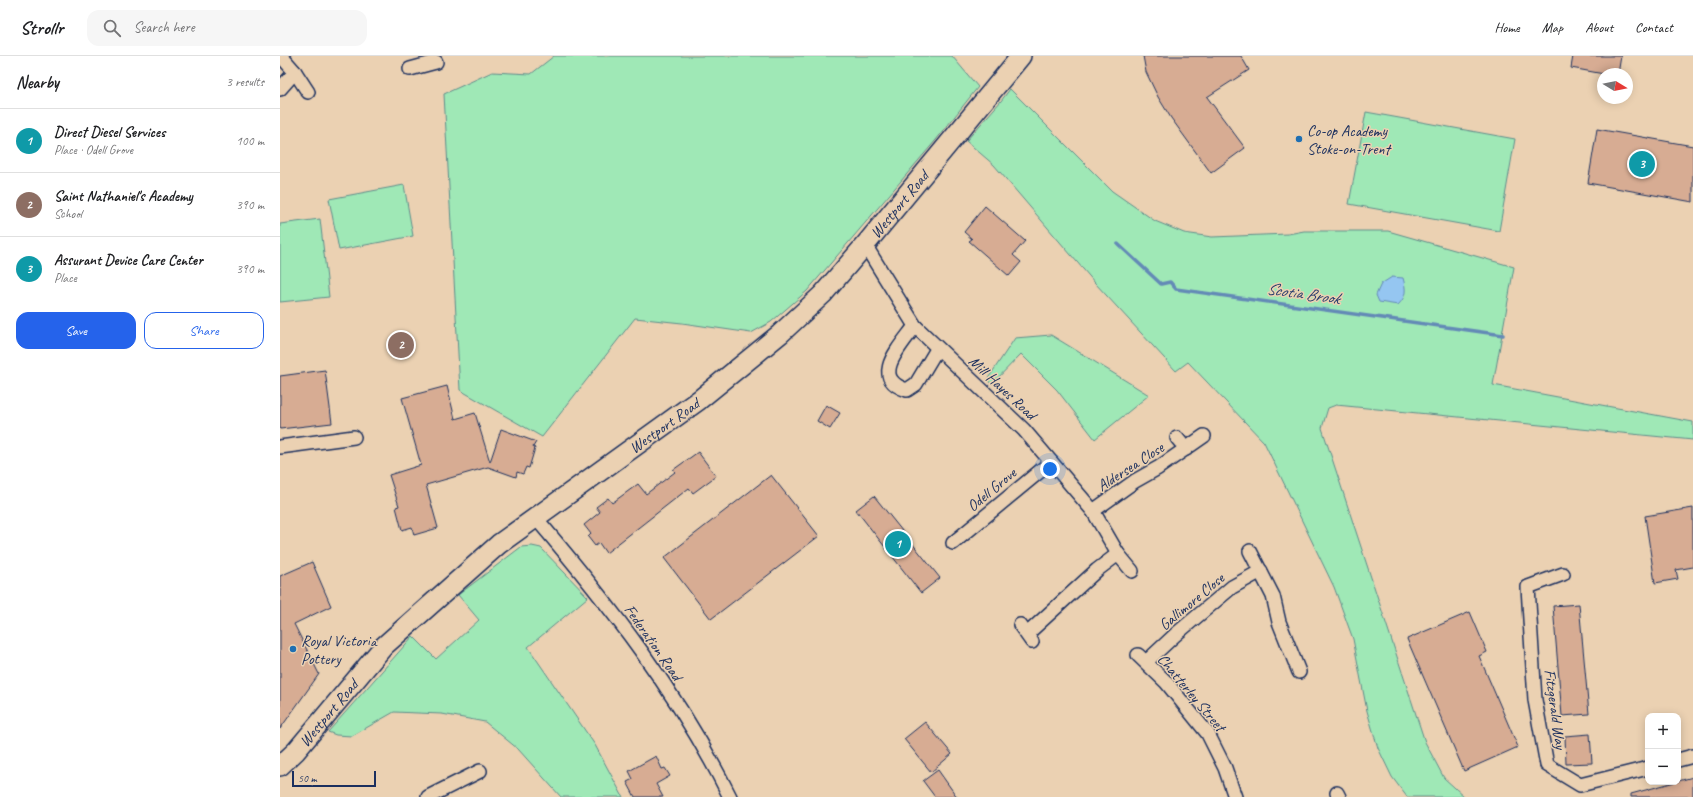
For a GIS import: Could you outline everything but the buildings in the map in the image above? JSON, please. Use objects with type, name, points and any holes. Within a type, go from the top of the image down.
[{"type":"street","points":[[281,56],[295,72],[308,92]]},
{"type":"street","name":"Westport Road","points":[[280,766],[296,751],[384,646],[499,544],[729,377],[780,334],[823,294],[1021,56]]},
{"type":"street","points":[[415,64],[436,62]]},
{"type":"street","points":[[280,89],[295,72]]},
{"type":"street","name":"Mill Hayes Road","points":[[865,245],[915,326],[937,349],[1024,430],[1093,511],[1118,554],[1132,571]]},
{"type":"street","points":[[915,326],[889,364],[888,374],[891,382],[897,387],[907,390],[916,384],[937,349]]},
{"type":"street","name":"Aldersea Close","points":[[1093,511],[1135,480],[1158,468],[1204,436]]},
{"type":"street","points":[[280,447],[354,437]]},
{"type":"street","name":"Aldersea Close","points":[[1177,438],[1186,449]]},
{"type":"street","name":"Odell Grove","points":[[953,543],[1051,462]]},
{"type":"street","name":"Federation Road","points":[[535,518],[584,574],[622,624],[686,717],[730,797]]},
{"type":"street","points":[[1250,551],[1273,596],[1279,622],[1299,672]]},
{"type":"street","points":[[1026,634],[1097,570],[1118,554]]},
{"type":"street","name":"Gallimore Close","points":[[1142,658],[1174,635],[1232,587],[1261,571]]},
{"type":"street","name":"Fitzgerald Way","points":[[1563,574],[1528,587],[1535,700],[1547,765],[1580,785],[1645,769]]},
{"type":"street","name":"Chatterley Street","points":[[1142,658],[1166,682],[1208,734],[1225,768],[1235,797]]},
{"type":"street","points":[[1681,759],[1693,756]]},
{"type":"street","points":[[428,797],[480,771]]},
{"type":"green space","points":[[554,56],[952,56],[978,87],[936,140],[807,291],[771,322],[751,333],[635,318],[542,437],[460,390],[444,94],[492,72],[531,74]]},
{"type":"green space","points":[[1010,89],[1112,191],[1155,221],[1184,233],[1212,237],[1288,234],[1304,231],[1388,231],[1514,267],[1493,385],[1693,422],[1693,440],[1336,405],[1328,408],[1322,428],[1425,742],[1444,778],[1465,797],[1407,797],[1392,777],[1378,748],[1367,711],[1353,639],[1334,587],[1264,442],[1188,362],[1176,371],[1095,283],[994,165],[966,141]]},
{"type":"green space","points":[[1366,112],[1515,139],[1499,231],[1349,204]]},
{"type":"green space","points":[[404,185],[413,236],[339,250],[329,199]]},
{"type":"green space","points":[[320,219],[329,297],[280,302],[280,224]]},
{"type":"green space","points":[[1051,335],[1149,395],[1095,439],[1057,390],[1021,354],[992,384],[987,380],[1015,338]]},
{"type":"green space","points":[[532,546],[541,548],[588,597],[528,647],[595,745],[623,797],[561,797],[518,749],[485,722],[442,714],[394,712],[352,736],[336,735],[328,732],[413,636],[436,659],[479,620],[458,595],[521,547]]},
{"type":"water","points":[[1392,277],[1403,278],[1404,282],[1405,289],[1403,299],[1398,305],[1379,302],[1376,295],[1381,284]]},
{"type":"waterway","name":"Scotia Brook","points":[[1118,244],[1161,284],[1170,282],[1176,289],[1503,335]]},
{"type":"place","name":"Co-op Academy Stoke-on-Trent","points":[[1299,139]]},
{"type":"place","name":"Assurant Device Care Center","points":[[1642,164]]},
{"type":"place","name":"Saint Nathaniel's Academy","points":[[401,345]]},
{"type":"place","name":"Direct Diesel Services","points":[[898,544]]},
{"type":"place","name":"Royal Victoria Pottery","points":[[293,649]]}]
